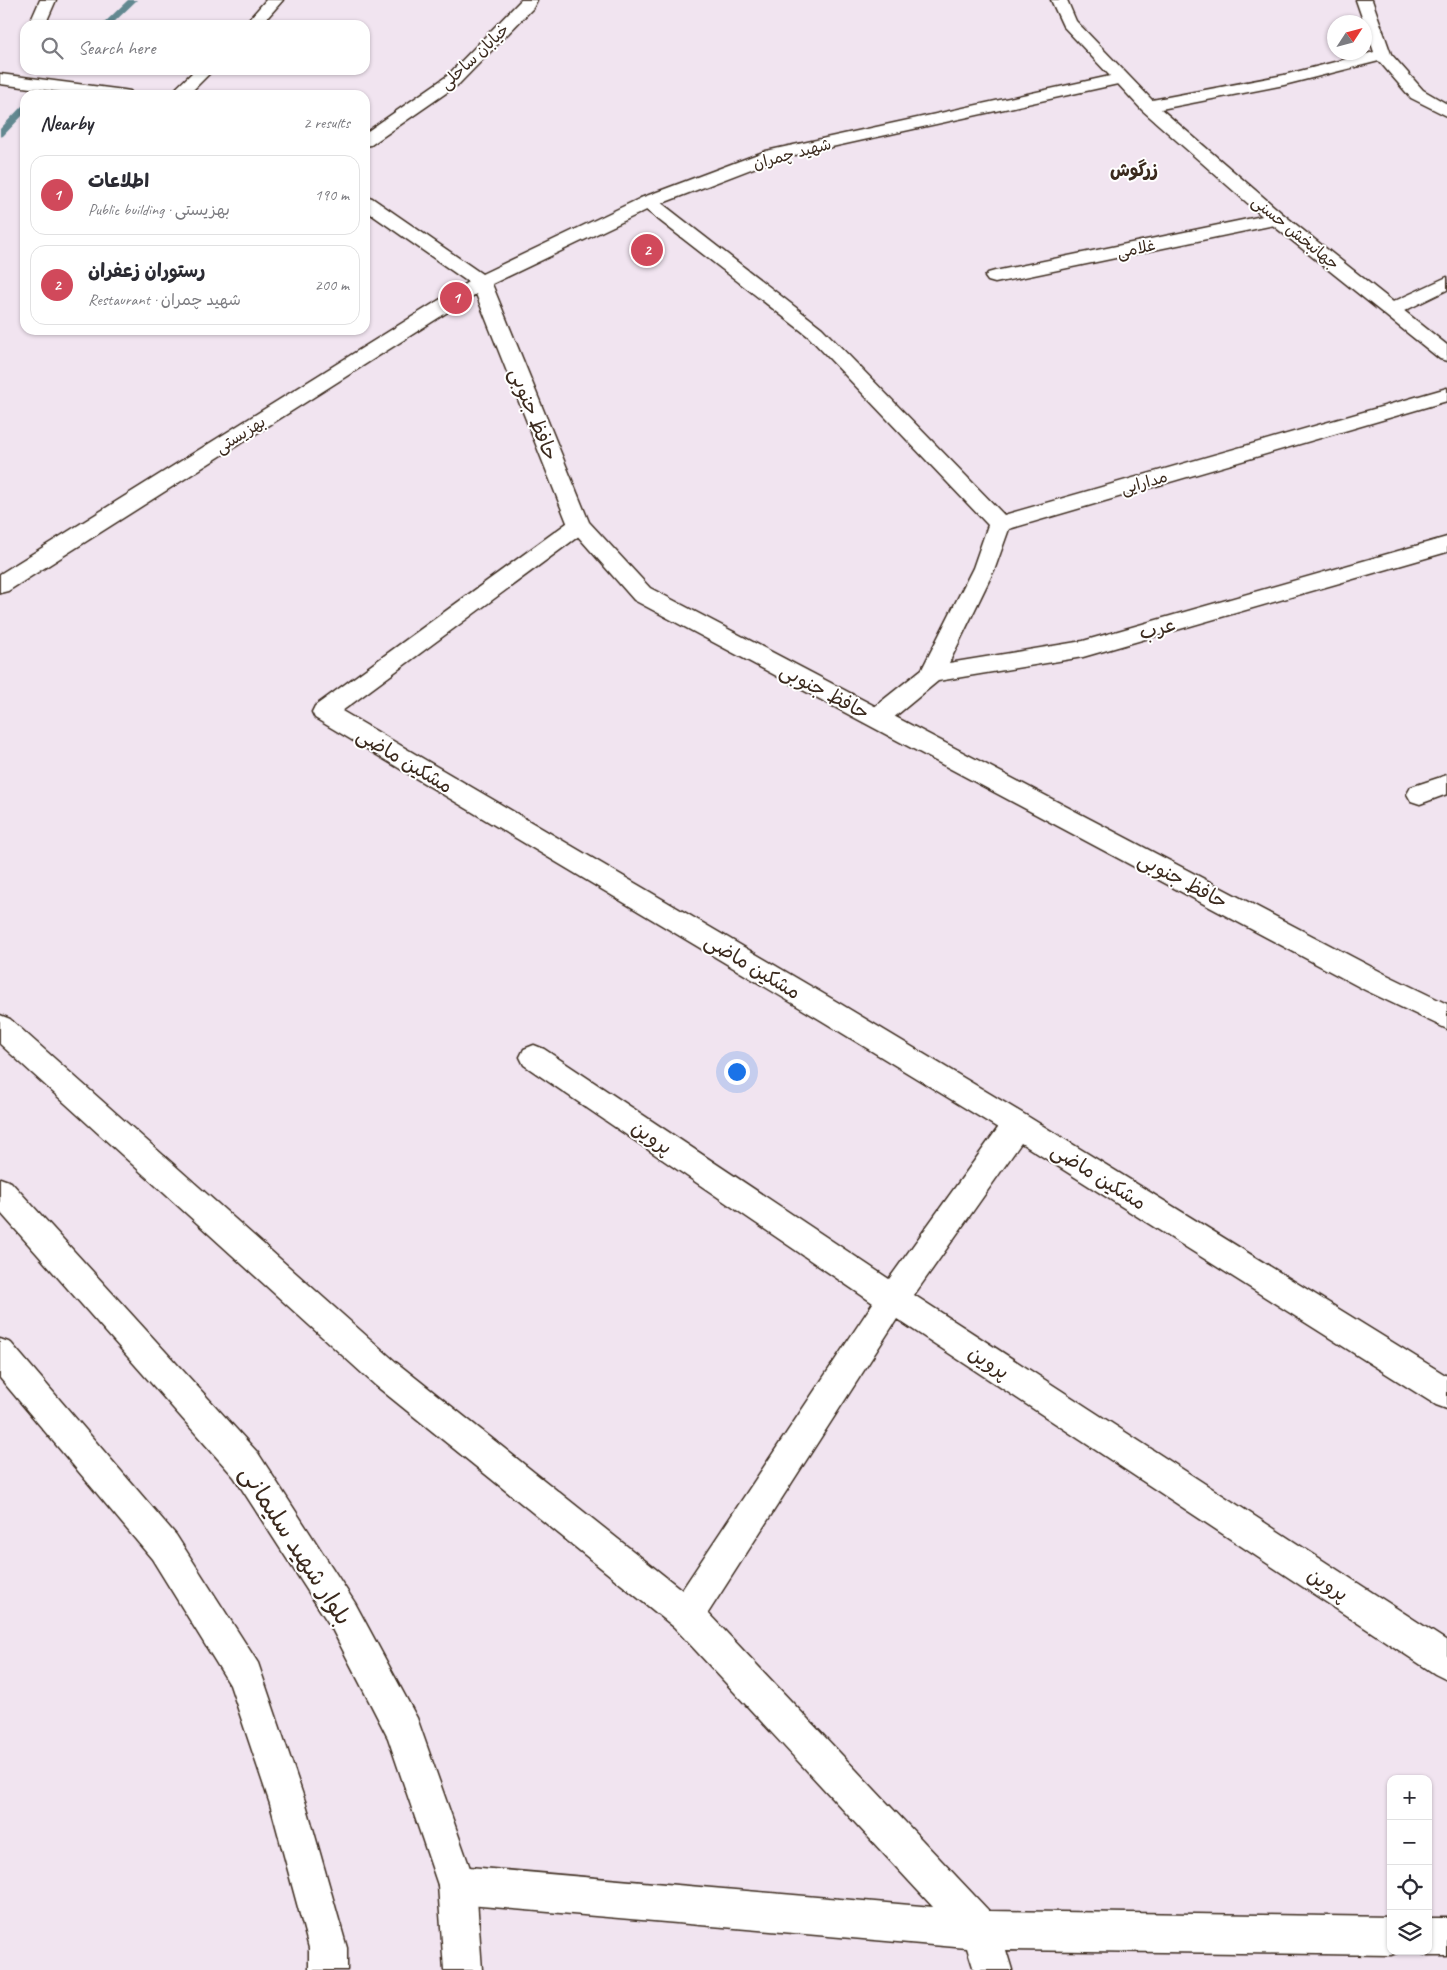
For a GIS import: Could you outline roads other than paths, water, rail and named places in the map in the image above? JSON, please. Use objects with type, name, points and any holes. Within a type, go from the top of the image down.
[{"type":"street","points":[[39,20],[48,0]]},
{"type":"street","points":[[257,20],[275,0]]},
{"type":"street","name":"خیابان ساحلی","points":[[370,137],[452,80],[527,5],[529,0]]},
{"type":"street","points":[[1059,0],[1070,23],[1148,106],[1284,80],[1383,56]]},
{"type":"street","points":[[1364,0],[1383,56],[1417,94],[1447,112]]},
{"type":"street","points":[[183,90],[200,75]]},
{"type":"street","name":"شهید چمران","points":[[481,282],[648,202],[772,155],[1122,78]]},
{"type":"street","points":[[0,79],[85,90]]},
{"type":"street","name":"جهانبخش حسنی","points":[[1148,106],[1277,219],[1447,354]]},
{"type":"street","points":[[648,202],[815,332],[1000,524],[984,568],[931,674]]},
{"type":"street","points":[[370,205],[481,282]]},
{"type":"street","name":"غلامی","points":[[995,277],[1277,219]]},
{"type":"street","name":"حافظ جنوبی","points":[[481,282],[579,525],[642,594],[1375,982],[1447,1017]]},
{"type":"street","name":"بهزیستی","points":[[0,585],[481,282]]},
{"type":"street","points":[[1391,310],[1447,283]]},
{"type":"street","name":"مدارایی","points":[[1000,524],[1447,394]]},
{"type":"street","name":"مشکین ماضی","points":[[579,525],[324,712],[829,1011],[1017,1125],[1447,1394]]},
{"type":"street","name":"عرب","points":[[877,718],[931,674],[1083,649],[1447,544]]},
{"type":"street","points":[[1420,794],[1447,784]]},
{"type":"street","points":[[0,1027],[386,1374],[686,1615],[981,1930],[993,1970]]},
{"type":"street","name":"پروین","points":[[534,1057],[893,1299],[1447,1662]]},
{"type":"street","points":[[686,1615],[893,1299],[1017,1125]]},
{"type":"street","name":"بلوار شهید سلیمانی","points":[[0,1191],[246,1465],[344,1615],[404,1731],[457,1885],[463,1970]]},
{"type":"street","points":[[0,1354],[164,1547],[245,1676],[291,1813],[328,1948],[328,1970]]},
{"type":"street","points":[[457,1885],[981,1930],[1387,1936]]},
{"type":"street","points":[[1432,1937],[1447,1937]]},
{"type":"waterway","points":[[111,20],[133,0]]},
{"type":"waterway","points":[[0,134],[20,113]]},
{"type":"place","name":"رستوران زعفران","points":[[647,250]]},
{"type":"place","name":"اطلاعات","points":[[456,298]]},
{"type":"district","name":"زرگوش","points":[[1134,170]]}]
